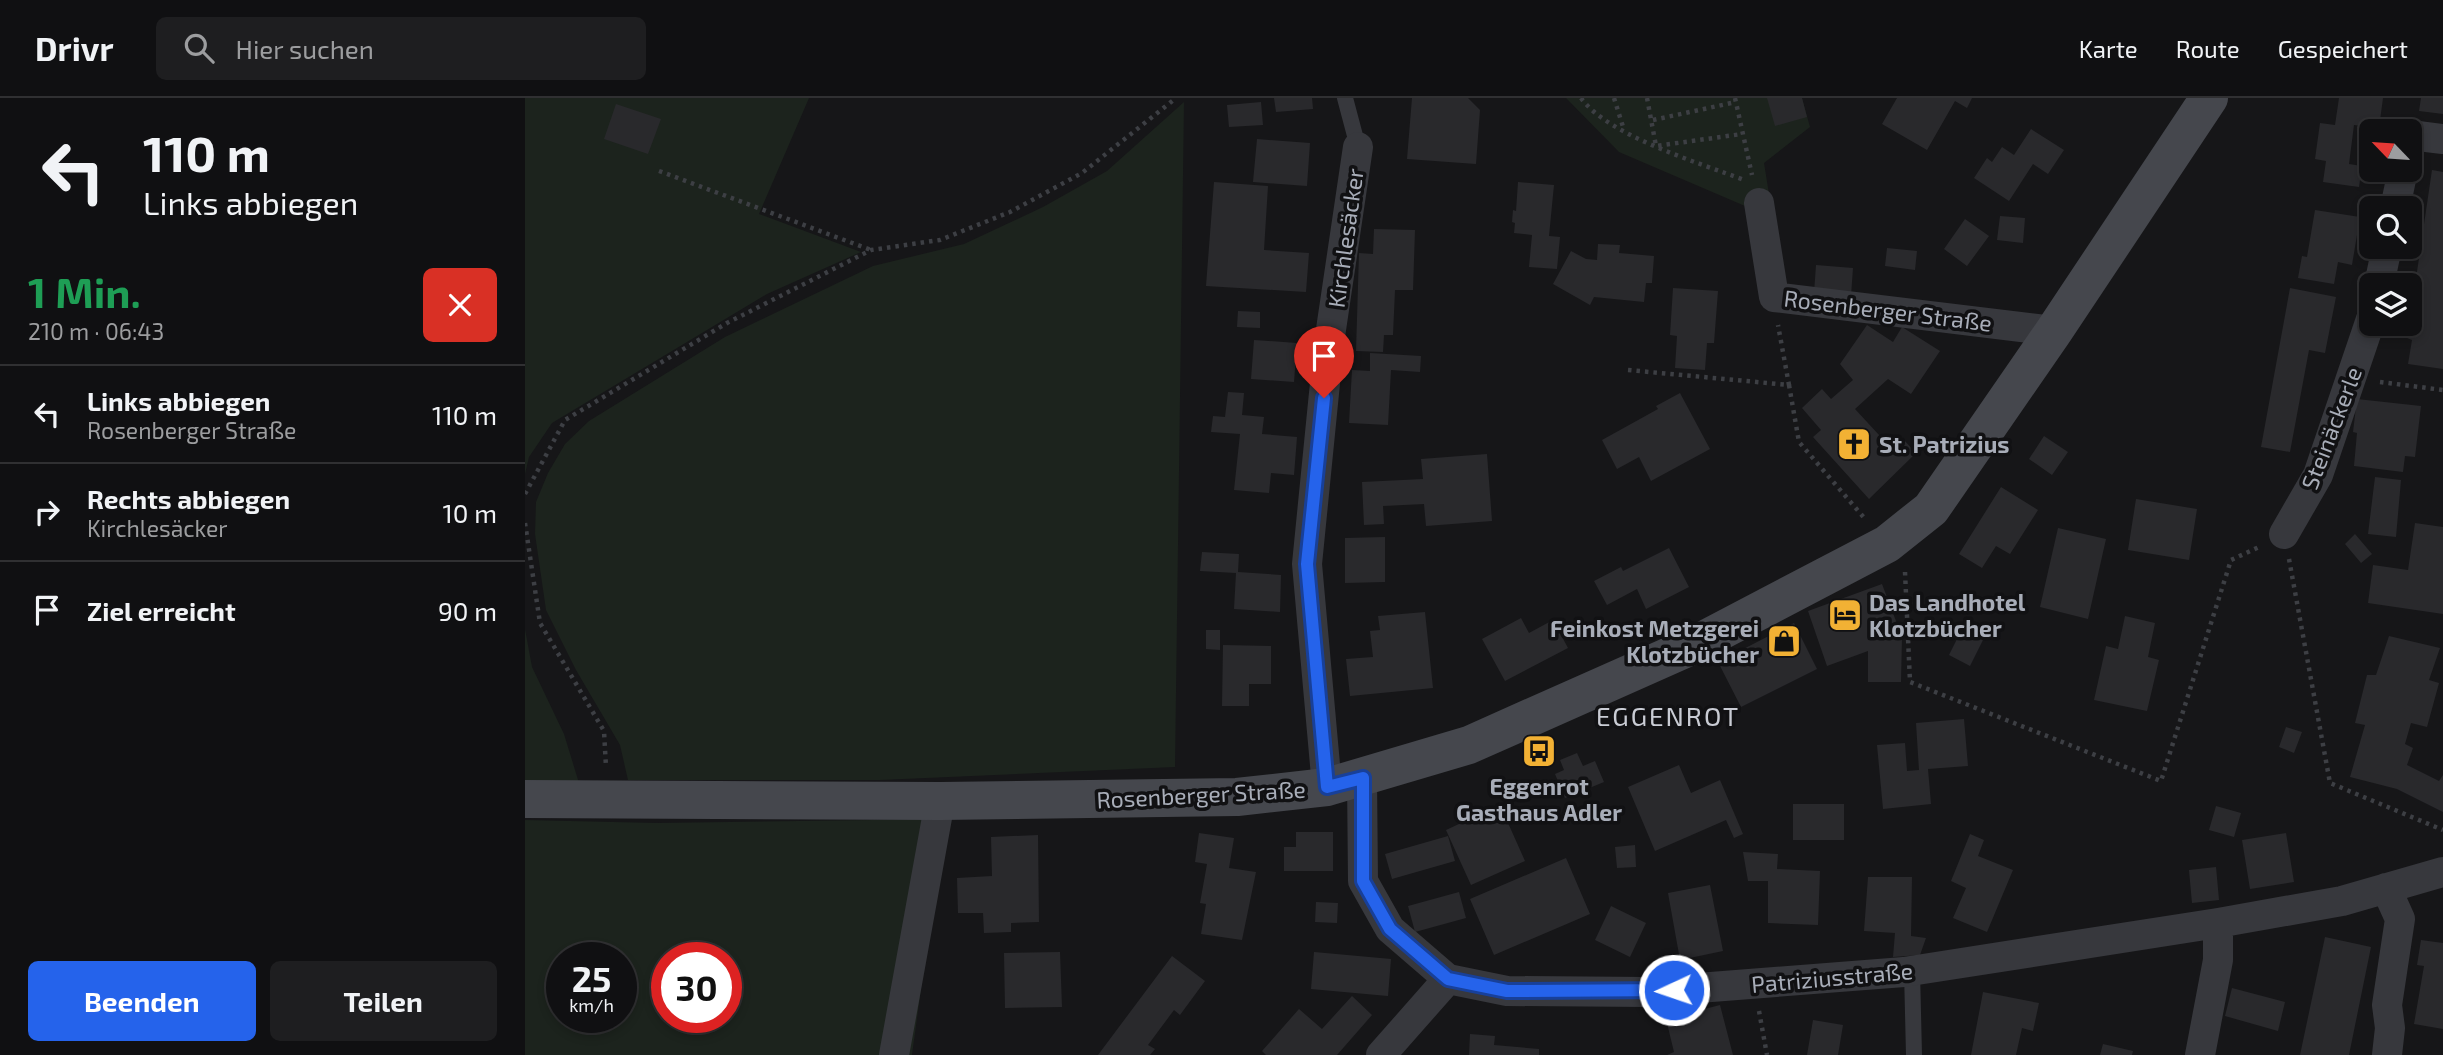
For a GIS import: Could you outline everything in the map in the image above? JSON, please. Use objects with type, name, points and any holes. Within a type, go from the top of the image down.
[{"type":"main road","name":"Rosenberger Straße","points":[[525,799],[940,801],[1237,797],[1345,783],[1469,746],[1650,666],[1896,538],[1931,509],[2054,331],[2209,98]]},
{"type":"street","points":[[2422,136],[2443,139]]},
{"type":"street","name":"Kirchlesäcker","points":[[1345,783],[1307,564],[1329,343],[1358,148]]},
{"type":"street","name":"Rosenberger Straße","points":[[1759,203],[1774,297],[2054,331]]},
{"type":"street","name":"Steinäckerle","points":[[2284,534],[2318,475],[2365,336]]},
{"type":"street","name":"Patriziusstraße","points":[[1345,783],[1363,881],[1390,929],[1448,979],[1507,991],[1647,992],[1912,971],[2342,901],[2443,872]]},
{"type":"street","points":[[894,1055],[940,801]]},
{"type":"street","points":[[2386,888],[2400,919],[2387,1005],[2390,1028],[2387,1055]]},
{"type":"street","points":[[2200,1055],[2218,960],[2218,923]]},
{"type":"street","points":[[1381,1055],[1448,979]]},
{"type":"lane","points":[[1345,98],[1358,148]]},
{"type":"lane","points":[[1912,971],[1914,1055]]},
{"type":"path","points":[[525,494],[565,421],[727,323],[871,250],[940,240],[1010,212],[1082,173],[1176,98]]},
{"type":"path","points":[[1581,98],[1588,108],[1656,146],[1755,184],[1735,100],[1653,120]]},
{"type":"path","points":[[1614,98],[1624,130]]},
{"type":"path","points":[[1647,98],[1656,146]]},
{"type":"path","points":[[1656,146],[1742,134]]},
{"type":"path","points":[[659,171],[871,250]]},
{"type":"path","points":[[1774,297],[1799,442],[1896,538],[1910,682],[2161,781],[2231,560],[2284,534],[2330,783],[2443,830]]},
{"type":"path","points":[[1628,370],[1789,385]]},
{"type":"path","points":[[2351,379],[2443,390]]},
{"type":"path","points":[[525,523],[540,623],[604,731],[609,799]]},
{"type":"path","points":[[1754,984],[1767,1055]]},
{"type":"shaded area","points":[[525,98],[809,98],[759,214],[861,252],[767,294],[552,423],[529,457],[525,474]]},
{"type":"shaded area","points":[[1566,98],[1802,98],[1810,127],[1764,163],[1770,200],[1745,206],[1619,152]]},
{"type":"shaded area","points":[[1184,102],[1175,767],[880,780],[628,780],[620,745],[576,670],[546,610],[535,534],[536,502],[548,473],[565,444],[589,421],[725,337],[873,266],[964,244],[1043,207],[1107,171]]},
{"type":"shaded area","points":[[525,629],[532,667],[564,734],[579,783],[525,780]]},
{"type":"shaded area","points":[[944,819],[912,1055],[525,1055],[525,820],[657,823]]},
{"type":"building","points":[[1274,98],[1312,98],[1313,109],[1276,112]]},
{"type":"building","points":[[1412,98],[1468,98],[1480,110],[1476,164],[1407,159]]},
{"type":"building","points":[[1767,98],[1802,98],[1807,117],[1775,126]]},
{"type":"building","points":[[1897,98],[1972,98],[1967,108],[1955,101],[1927,150],[1882,124]]},
{"type":"building","points":[[2339,98],[2383,98],[2380,119],[2359,119],[2359,126],[2354,125],[2349,164],[2359,166],[2359,187],[2323,182],[2326,161],[2315,159],[2320,123],[2335,125]]},
{"type":"building","points":[[2421,98],[2443,98],[2443,114],[2419,111]]},
{"type":"building","points":[[1261,102],[1263,125],[1229,127],[1227,105]]},
{"type":"building","points":[[616,104],[661,119],[648,154],[604,139]]},
{"type":"building","points":[[2031,129],[2064,150],[2048,174],[2033,164],[2009,201],[1974,178],[1987,158],[1992,162],[2002,147],[2014,155]]},
{"type":"building","points":[[1257,139],[1310,143],[1307,186],[1253,182]]},
{"type":"building","points":[[2432,170],[2443,172],[2443,369],[2408,364],[2412,340],[2407,336],[2422,336],[2422,273],[2417,273],[2419,259],[2422,259],[2422,238]]},
{"type":"building","points":[[1214,182],[1268,186],[1264,250],[1309,253],[1306,292],[1206,286]]},
{"type":"building","points":[[1518,182],[1554,185],[1549,236],[1560,237],[1557,269],[1529,267],[1532,235],[1514,233],[1515,223],[1512,222],[1513,210],[1516,211]]},
{"type":"building","points":[[2315,210],[2359,217],[2352,265],[2338,262],[2334,284],[2298,278],[2302,256],[2307,257]]},
{"type":"building","points":[[2000,216],[2025,218],[2023,243],[1997,240]]},
{"type":"building","points":[[1965,219],[1989,236],[1967,266],[1944,249]]},
{"type":"building","points":[[1374,229],[1415,230],[1413,290],[1395,290],[1393,335],[1384,335],[1383,352],[1356,351],[1359,253],[1373,254]]},
{"type":"building","points":[[1598,244],[1620,245],[1619,253],[1654,256],[1652,283],[1646,283],[1644,302],[1594,297],[1590,305],[1553,284],[1571,251],[1586,259],[1597,260]]},
{"type":"building","points":[[1887,248],[1917,251],[1915,270],[1885,266]]},
{"type":"building","points":[[1816,265],[1853,268],[1851,296],[1814,293]]},
{"type":"building","points":[[1673,288],[1718,291],[1714,343],[1707,343],[1705,370],[1675,368],[1677,336],[1670,335]]},
{"type":"building","points":[[2290,288],[2336,297],[2325,353],[2309,350],[2290,452],[2261,447]]},
{"type":"building","points":[[1238,311],[1260,312],[1260,328],[1237,327]]},
{"type":"building","points":[[1867,325],[1893,342],[1902,327],[1940,351],[1911,394],[1888,379],[1855,409],[1892,449],[1903,439],[1916,453],[1869,499],[1813,437],[1821,430],[1802,408],[1822,389],[1831,399],[1853,380],[1840,364]]},
{"type":"building","points":[[1254,340],[1297,343],[1294,382],[1251,379]]},
{"type":"building","points":[[1370,353],[1421,356],[1420,372],[1391,370],[1388,425],[1349,423],[1352,370],[1370,371]]},
{"type":"building","points":[[1228,392],[1244,393],[1242,415],[1264,417],[1262,434],[1297,437],[1294,475],[1271,473],[1269,493],[1234,490],[1240,434],[1211,432],[1213,416],[1225,417]]},
{"type":"building","points":[[1680,393],[1710,449],[1651,481],[1639,457],[1617,469],[1602,440],[1658,409],[1656,406]]},
{"type":"building","points":[[2357,399],[2421,406],[2415,457],[2405,456],[2403,472],[2354,466],[2357,433],[2353,432]]},
{"type":"building","points":[[2044,436],[2068,452],[2052,475],[2029,459]]},
{"type":"building","points":[[1487,454],[1492,521],[1426,526],[1424,504],[1383,506],[1384,524],[1364,525],[1362,482],[1423,479],[1421,459]]},
{"type":"building","points":[[2375,477],[2401,480],[2396,537],[2368,534]]},
{"type":"building","points":[[2001,487],[2038,510],[2010,554],[1996,546],[1982,568],[1959,554]]},
{"type":"building","points":[[2136,499],[2197,509],[2189,560],[2128,550]]},
{"type":"building","points":[[2415,523],[2443,527],[2443,614],[2368,603],[2373,565],[2408,570]]},
{"type":"building","points":[[2058,528],[2106,539],[2088,619],[2040,607]]},
{"type":"building","points":[[2355,534],[2372,554],[2361,563],[2345,544]]},
{"type":"building","points":[[1385,537],[1385,582],[1345,583],[1345,538]]},
{"type":"building","points":[[1669,548],[1689,587],[1646,609],[1637,589],[1607,605],[1594,581],[1621,567],[1623,571]]},
{"type":"building","points":[[1202,552],[1239,554],[1238,572],[1281,575],[1280,612],[1234,609],[1236,573],[1200,571]]},
{"type":"building","points":[[1882,584],[1902,637],[1901,682],[1868,682],[1868,651],[1827,666],[1808,611]]},
{"type":"building","points":[[1425,612],[1433,688],[1350,696],[1346,659],[1373,657],[1370,631],[1380,630],[1378,616]]},
{"type":"building","points":[[2125,616],[2155,623],[2148,657],[2159,660],[2147,711],[2094,700],[2106,646],[2118,649]]},
{"type":"building","points":[[1521,618],[1529,633],[1553,620],[1568,648],[1505,681],[1482,639]]},
{"type":"building","points":[[1794,623],[1817,669],[1741,707],[1718,662]]},
{"type":"building","points":[[1965,623],[1986,634],[1970,666],[1949,655]]},
{"type":"building","points":[[1206,630],[1220,630],[1220,650],[1206,649]]},
{"type":"building","points":[[2389,636],[2440,648],[2429,680],[2439,683],[2427,727],[2411,723],[2405,744],[2413,748],[2407,765],[2439,781],[2443,775],[2443,812],[2397,789],[2350,777],[2365,725],[2355,723],[2367,675],[2376,675]]},
{"type":"building","points":[[1223,645],[1271,646],[1271,684],[1249,684],[1249,706],[1222,706]]},
{"type":"building","points":[[1964,719],[1968,766],[1928,769],[1931,804],[1883,809],[1877,745],[1905,743],[1907,771],[1919,770],[1916,723]]},
{"type":"building","points":[[2286,727],[2302,732],[2294,753],[2279,747]]},
{"type":"building","points":[[1577,753],[1583,766],[1595,761],[1604,782],[1565,798],[1555,774],[1564,770],[1560,760]]},
{"type":"building","points":[[1679,765],[1691,793],[1720,780],[1743,834],[1734,838],[1726,820],[1655,851],[1628,787]]},
{"type":"building","points":[[1793,804],[1844,804],[1844,840],[1793,840]]},
{"type":"building","points":[[1500,805],[1525,861],[1471,885],[1446,830]]},
{"type":"building","points":[[2216,806],[2241,813],[2234,837],[2209,830]]},
{"type":"building","points":[[1296,832],[1333,832],[1333,871],[1284,871],[1284,847],[1296,847]]},
{"type":"building","points":[[1199,833],[1234,838],[1229,868],[1256,872],[1242,940],[1201,934],[1206,904],[1200,903],[1207,864],[1195,862]]},
{"type":"building","points":[[2286,833],[2294,882],[2250,889],[2242,840]]},
{"type":"building","points":[[1970,834],[1984,840],[1978,856],[2013,870],[1987,932],[1953,918],[1966,888],[1951,881]]},
{"type":"building","points":[[1038,835],[1039,922],[1011,923],[1011,932],[984,933],[983,913],[958,913],[957,878],[992,876],[991,837]]},
{"type":"building","points":[[1448,836],[1455,861],[1392,879],[1385,854]]},
{"type":"building","points":[[1635,845],[1636,867],[1617,868],[1615,847]]},
{"type":"building","points":[[1743,852],[1778,854],[1777,869],[1820,871],[1818,925],[1768,923],[1768,881],[1748,881]]},
{"type":"building","points":[[1566,858],[1590,914],[1494,955],[1470,899]]},
{"type":"building","points":[[2216,867],[2219,900],[2192,903],[2189,870]]},
{"type":"building","points":[[1868,877],[1912,877],[1911,936],[1926,938],[1920,955],[1893,957],[1895,933],[1864,931]]},
{"type":"building","points":[[1710,885],[1723,951],[1680,960],[1668,893]]},
{"type":"building","points":[[1459,892],[1466,918],[1415,932],[1408,906]]},
{"type":"building","points":[[1316,902],[1338,903],[1337,923],[1315,922]]},
{"type":"building","points":[[1611,906],[1646,923],[1630,957],[1595,940]]},
{"type":"building","points":[[2325,937],[2371,947],[2349,1055],[2300,1055]]},
{"type":"building","points":[[2421,940],[2443,943],[2443,1029],[2414,1024],[2424,966],[2417,965]]},
{"type":"building","points":[[1060,952],[1062,1007],[1005,1008],[1004,953]]},
{"type":"building","points":[[1314,952],[1391,959],[1388,996],[1311,989]]},
{"type":"building","points":[[1172,956],[1205,981],[1180,1015],[1174,1010],[1148,1045],[1155,1049],[1150,1055],[1098,1055]]},
{"type":"building","points":[[2232,988],[2285,1002],[2278,1031],[2225,1016]]},
{"type":"building","points":[[1983,992],[2039,1003],[2033,1031],[2022,1028],[2016,1055],[1971,1055]]},
{"type":"building","points":[[1352,996],[1372,1015],[1337,1055],[1266,1055],[1262,1051],[1299,1009],[1322,1029]]},
{"type":"building","points":[[1720,1005],[1733,1055],[1667,1055],[1674,1052],[1666,1019]]},
{"type":"building","points":[[1813,1020],[1843,1025],[1838,1055],[1807,1055]]},
{"type":"building","points":[[1470,1034],[1495,1036],[1494,1045],[1539,1049],[1539,1055],[1469,1055]]},
{"type":"building","points":[[2103,1044],[2133,1051],[2132,1055],[2100,1055]]},
{"type":"place","name":"St. Patrizius","points":[[1854,444]]},
{"type":"place","name":"Das Landhotel Klotzbücher","points":[[1845,615]]},
{"type":"place","name":"Feinkost Metzgerei Klotzbücher","points":[[1784,641]]},
{"type":"place","name":"Eggenrot Gasthaus Adler","points":[[1539,751]]},
{"type":"district","name":"EGGENROT","points":[[1668,715]]},
{"type":"route","points":[[1324,398],[1307,564],[1327,787],[1363,778],[1363,881],[1390,929],[1448,979],[1507,991],[1674,990]]}]
